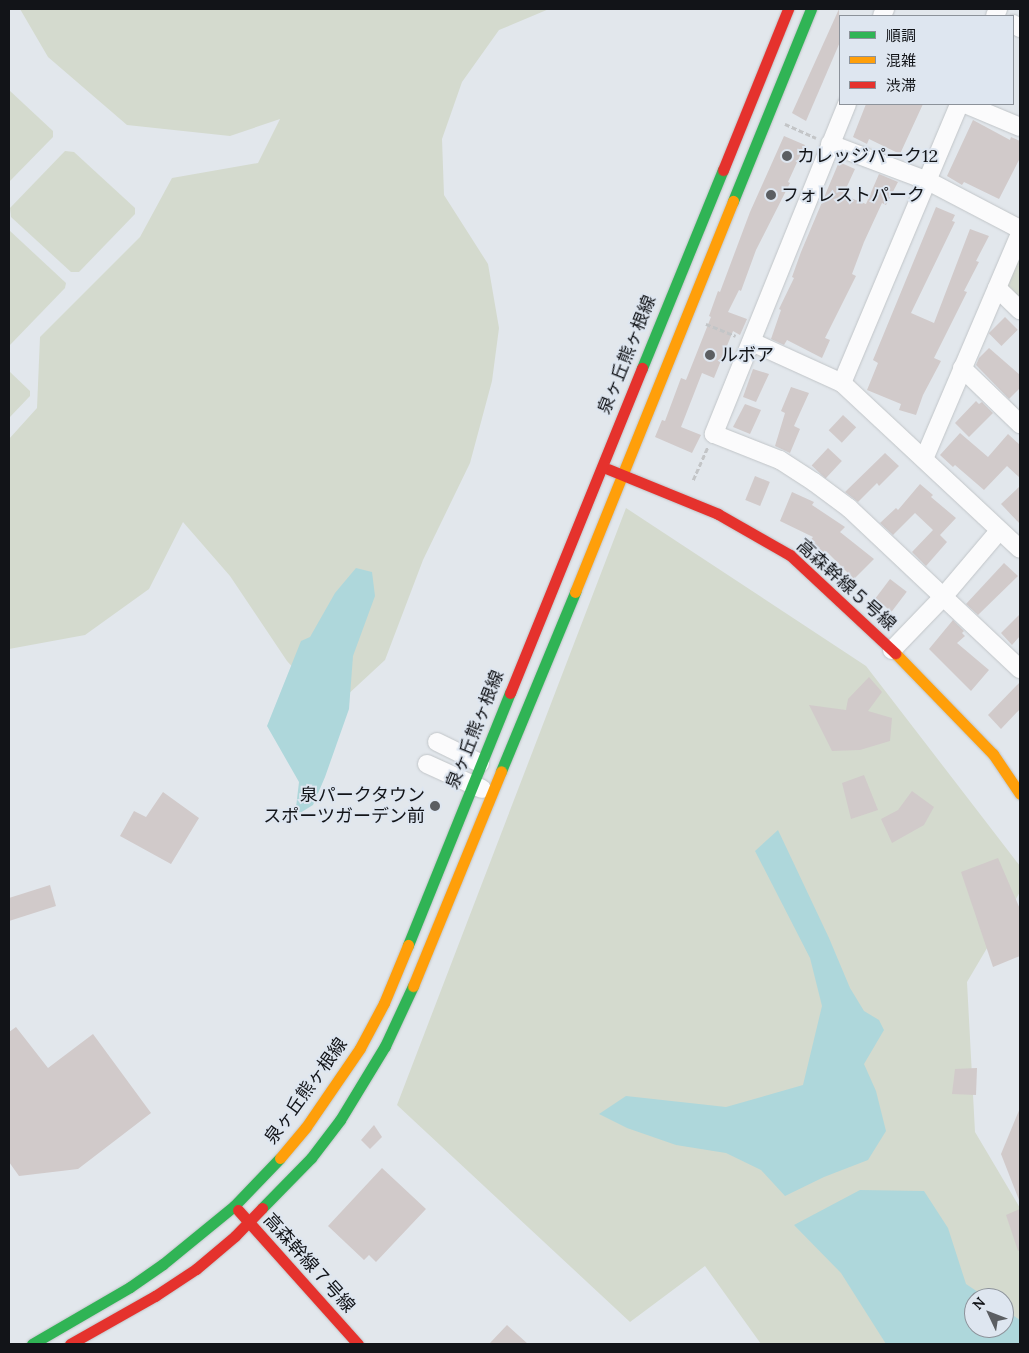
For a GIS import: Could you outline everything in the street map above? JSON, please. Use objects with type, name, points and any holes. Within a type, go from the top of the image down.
[{"type":"main road","name":"泉ヶ丘熊ヶ根線","points":[[32,1344],[130,1287],[164,1264],[234,1206],[278,1160],[306,1127],[360,1048],[384,1003],[600,467],[788,9]]},
{"type":"main road","points":[[70,1344],[156,1296],[196,1269],[249,1222],[311,1158],[344,1112],[385,1046],[406,1002],[623,475],[811,9]]},
{"type":"main road","name":"高森幹線５号線","points":[[600,467],[718,514],[790,555],[892,650],[993,754],[1020,794]]},
{"type":"main road","name":"高森幹線７号線","points":[[234,1206],[358,1344]]},
{"type":"street","points":[[847,105],[714,434],[780,460],[849,508],[1020,669]]},
{"type":"street","points":[[842,383],[960,105]]},
{"type":"street","points":[[967,105],[1020,128]]},
{"type":"street","points":[[830,144],[928,181],[1020,229]]},
{"type":"street","points":[[924,459],[1020,234]]},
{"type":"street","points":[[997,288],[1020,310]]},
{"type":"street","points":[[752,342],[842,383],[1020,549]]},
{"type":"street","points":[[962,368],[1020,424]]},
{"type":"street","points":[[892,650],[943,598],[999,531]]},
{"type":"street","points":[[437,742],[480,763]]},
{"type":"street","points":[[427,764],[492,793]]},
{"type":"path","points":[[781,123],[830,144]]},
{"type":"path","points":[[700,322],[752,342]]},
{"type":"path","points":[[693,480],[714,434]]},
{"type":"shaded area","points":[[20,9],[549,9],[499,30],[462,82],[442,139],[444,195],[488,264],[499,328],[492,381],[470,463],[423,560],[385,660],[344,698],[319,696],[287,661],[230,576],[183,522],[149,589],[85,635],[9,649],[9,439],[37,408],[40,337],[140,237],[172,178],[258,163],[280,119],[230,136],[127,125],[48,57]]},
{"type":"shaded area","points":[[9,90],[53,131],[53,137],[9,182]]},
{"type":"shaded area","points":[[65,151],[74,152],[135,208],[135,214],[79,272],[71,272],[11,217],[10,208]]},
{"type":"shaded area","points":[[9,230],[66,283],[65,288],[9,346]]},
{"type":"shaded area","points":[[1020,257],[1020,301],[1006,289]]},
{"type":"shaded area","points":[[9,371],[30,391],[30,396],[9,418]]},
{"type":"shaded area","points":[[626,508],[866,666],[1020,866],[1020,892],[967,982],[975,1132],[1020,1208],[1020,1344],[761,1344],[705,1266],[630,1322],[397,1105]]},
{"type":"water","points":[[356,568],[372,572],[375,596],[353,656],[349,709],[313,805],[295,816],[299,782],[267,726],[301,641],[310,637],[335,593]]},
{"type":"water","points":[[778,830],[829,938],[850,988],[864,1011],[879,1020],[884,1030],[864,1064],[876,1091],[886,1131],[868,1160],[824,1177],[785,1196],[761,1170],[726,1153],[676,1145],[627,1128],[599,1114],[626,1096],[726,1107],[803,1085],[822,1006],[810,958],[755,851]]},
{"type":"water","points":[[860,1190],[924,1191],[948,1228],[966,1284],[972,1288],[964,1288],[964,1338],[1014,1338],[1014,1316],[1020,1320],[1020,1344],[886,1344],[841,1273],[794,1225]]},
{"type":"building","points":[[839,9],[839,44],[806,121],[792,113]]},
{"type":"building","points":[[866,105],[923,105],[900,154],[869,139],[867,144],[853,137]]},
{"type":"building","points":[[973,120],[1010,140],[1011,137],[1020,141],[1020,158],[999,199],[964,182],[962,185],[947,176]]},
{"type":"building","points":[[784,136],[805,145],[788,182],[790,183],[756,250],[741,291],[739,290],[728,312],[747,319],[740,335],[733,331],[714,378],[702,373],[681,427],[701,435],[692,453],[655,437],[662,420],[665,421],[681,378],[686,380],[711,317],[709,316],[718,291],[720,292],[750,212]]},
{"type":"building","points":[[839,162],[855,169],[843,195],[866,204],[879,174],[898,182],[886,205],[882,203],[864,242],[852,274],[856,276],[825,338],[830,340],[822,358],[787,340],[784,345],[771,339],[781,310],[779,309],[794,278],[792,277],[801,252]]},
{"type":"building","points":[[936,207],[955,215],[952,221],[955,222],[911,313],[934,323],[970,229],[989,236],[976,261],[979,262],[964,291],[967,292],[934,358],[941,361],[923,395],[916,415],[899,410],[901,404],[867,390],[878,363],[873,360]]},
{"type":"building","points":[[1005,317],[1018,330],[1001,346],[989,333]]},
{"type":"building","points":[[989,348],[1020,375],[1020,388],[1009,399],[976,365],[979,358]]},
{"type":"building","points":[[753,369],[769,374],[756,402],[743,397]]},
{"type":"building","points":[[791,387],[809,393],[794,426],[800,429],[790,453],[775,446],[785,413],[781,411]]},
{"type":"building","points":[[976,401],[979,404],[982,402],[993,413],[969,437],[955,423]]},
{"type":"building","points":[[745,404],[761,410],[750,434],[733,427]]},
{"type":"building","points":[[843,415],[856,427],[842,443],[829,430]]},
{"type":"building","points":[[960,433],[988,457],[1008,434],[1020,445],[1020,478],[1007,466],[984,490],[955,465],[953,467],[940,455]]},
{"type":"building","points":[[828,448],[842,461],[826,479],[812,466]]},
{"type":"building","points":[[885,453],[899,466],[879,486],[877,483],[858,502],[845,492]]},
{"type":"building","points":[[755,476],[770,482],[760,506],[745,500]]},
{"type":"building","points":[[920,484],[933,495],[931,497],[956,518],[940,535],[947,542],[926,566],[912,552],[933,530],[915,513],[893,535],[880,523],[896,508],[898,510]]},
{"type":"building","points":[[1020,486],[1020,524],[1001,504]]},
{"type":"building","points":[[792,492],[814,502],[812,505],[845,527],[840,532],[874,559],[854,579],[826,551],[823,555],[809,542],[813,537],[780,521]]},
{"type":"building","points":[[1004,563],[1018,576],[978,615],[966,604]]},
{"type":"building","points":[[890,579],[907,592],[892,612],[875,599]]},
{"type":"building","points":[[1020,614],[1020,636],[1012,645],[1001,633]]},
{"type":"building","points":[[953,620],[964,631],[962,633],[965,636],[957,643],[989,670],[971,691],[929,649]]},
{"type":"building","points":[[869,677],[882,692],[868,711],[892,718],[890,741],[860,750],[832,751],[809,705],[846,710],[848,699]]},
{"type":"building","points":[[1020,682],[1020,709],[1001,729],[988,715]]},
{"type":"building","points":[[864,775],[878,810],[851,819],[842,783]]},
{"type":"building","points":[[912,791],[934,807],[924,825],[892,843],[881,819],[898,810]]},
{"type":"building","points":[[163,792],[199,818],[171,864],[120,836],[134,811],[146,817]]},
{"type":"building","points":[[998,858],[1020,909],[1020,956],[993,967],[961,872]]},
{"type":"building","points":[[50,885],[56,906],[9,921],[9,898]]},
{"type":"building","points":[[16,1027],[48,1068],[93,1034],[151,1113],[78,1169],[19,1176],[9,1162],[9,1032]]},
{"type":"building","points":[[977,1068],[976,1095],[952,1094],[955,1069]]},
{"type":"building","points":[[1020,1108],[1020,1200],[1019,1200],[1001,1154]]},
{"type":"building","points":[[374,1125],[382,1137],[370,1149],[361,1140]]},
{"type":"building","points":[[382,1168],[426,1209],[376,1262],[369,1255],[364,1260],[328,1226]]},
{"type":"building","points":[[1020,1209],[1020,1250],[1018,1251],[1006,1215]]},
{"type":"building","points":[[507,1325],[528,1344],[489,1344]]},
{"type":"traffic: fast","points":[[733,201],[811,9]]},
{"type":"traffic: fast","points":[[642,368],[723,170]]},
{"type":"traffic: fast","points":[[501,771],[575,592]]},
{"type":"traffic: fast","points":[[408,945],[510,693]]},
{"type":"traffic: fast","points":[[262,1208],[311,1158],[340,1120],[385,1046],[413,986]]},
{"type":"traffic: fast","points":[[32,1344],[130,1287],[163,1264],[234,1206],[280,1158]]},
{"type":"traffic: slow","points":[[575,592],[733,201]]},
{"type":"traffic: slow","points":[[895,653],[993,754],[1020,794]]},
{"type":"traffic: slow","points":[[413,986],[501,771]]},
{"type":"traffic: slow","points":[[280,1158],[306,1127],[360,1048],[384,1003],[408,945]]},
{"type":"traffic: jam","points":[[723,170],[788,9]]},
{"type":"traffic: jam","points":[[510,693],[642,368]]},
{"type":"traffic: jam","points":[[608,469],[718,514],[790,555],[895,653]]},
{"type":"traffic: jam","points":[[70,1344],[155,1296],[196,1269],[235,1236],[262,1208]]},
{"type":"traffic: jam","points":[[238,1210],[358,1344]]},
{"type":"place","name":"カレッジパーク12","points":[[787,156]]},
{"type":"place","name":"フォレストパーク","points":[[771,195]]},
{"type":"place","name":"ルボア","points":[[710,355]]},
{"type":"place","name":"泉パークタウン スポーツガーデン前","points":[[435,806]]}]
